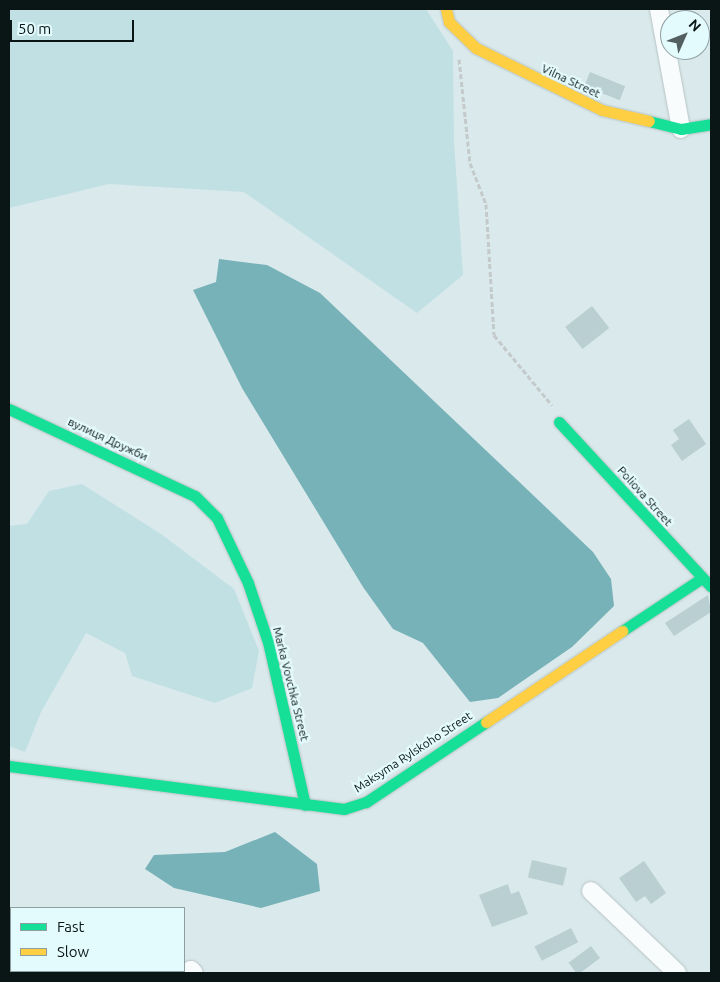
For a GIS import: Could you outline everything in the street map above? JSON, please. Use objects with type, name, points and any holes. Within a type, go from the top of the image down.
[{"type":"street","name":"Vilna Street","points":[[446,9],[449,22],[476,48],[527,75],[602,110],[681,129],[711,124]]},
{"type":"street","points":[[659,9],[681,129]]},
{"type":"street","name":"вулиця Дружби","points":[[9,409],[195,496]]},
{"type":"street","name":"Poliova Street","points":[[559,422],[711,587]]},
{"type":"street","name":"Marka Vovchka Street","points":[[195,496],[217,518],[248,583],[268,642],[305,804]]},
{"type":"street","name":"Maksyma Rylskoho Street","points":[[9,766],[344,809],[366,802],[702,578]]},
{"type":"street","points":[[592,890],[677,973]]},
{"type":"path","points":[[459,57],[470,163],[486,204],[494,335],[552,405],[559,422]]},
{"type":"shaded area","points":[[9,9],[426,9],[453,51],[454,142],[463,275],[417,313],[244,192],[109,184],[9,208]]},
{"type":"shaded area","points":[[82,484],[161,534],[234,589],[259,651],[252,688],[215,703],[132,676],[125,653],[86,633],[41,712],[25,752],[9,746],[9,526],[27,524],[49,491]]},
{"type":"water","points":[[219,259],[267,265],[320,293],[593,552],[611,579],[614,606],[572,647],[498,698],[470,702],[423,643],[393,629],[363,587],[242,388],[193,290],[216,282]]},
{"type":"water","points":[[275,832],[317,864],[320,891],[261,908],[174,888],[145,869],[154,855],[225,852]]},
{"type":"building","points":[[590,72],[625,86],[620,100],[584,86]]},
{"type":"building","points":[[592,306],[609,328],[582,349],[565,327]]},
{"type":"building","points":[[689,419],[706,444],[682,461],[671,445],[679,439],[673,430]]},
{"type":"building","points":[[708,595],[711,612],[674,636],[665,623]]},
{"type":"building","points":[[532,860],[567,868],[563,886],[528,878]]},
{"type":"building","points":[[644,861],[666,893],[651,904],[645,896],[636,902],[619,878]]},
{"type":"building","points":[[508,884],[511,894],[519,891],[528,914],[492,927],[479,895]]},
{"type":"building","points":[[571,928],[578,942],[542,961],[534,947]]},
{"type":"building","points":[[591,946],[600,958],[580,973],[576,973],[569,963]]},
{"type":"traffic: fast","points":[[649,121],[681,129],[711,124]]},
{"type":"traffic: fast","points":[[9,409],[195,496],[217,518],[248,583],[268,642],[305,805]]},
{"type":"traffic: fast","points":[[559,422],[711,587]]},
{"type":"traffic: fast","points":[[622,631],[702,578]]},
{"type":"traffic: fast","points":[[9,766],[344,809],[366,802],[486,722]]},
{"type":"traffic: slow","points":[[446,9],[449,22],[476,48],[602,110],[649,121]]},
{"type":"traffic: slow","points":[[486,722],[622,631]]}]
